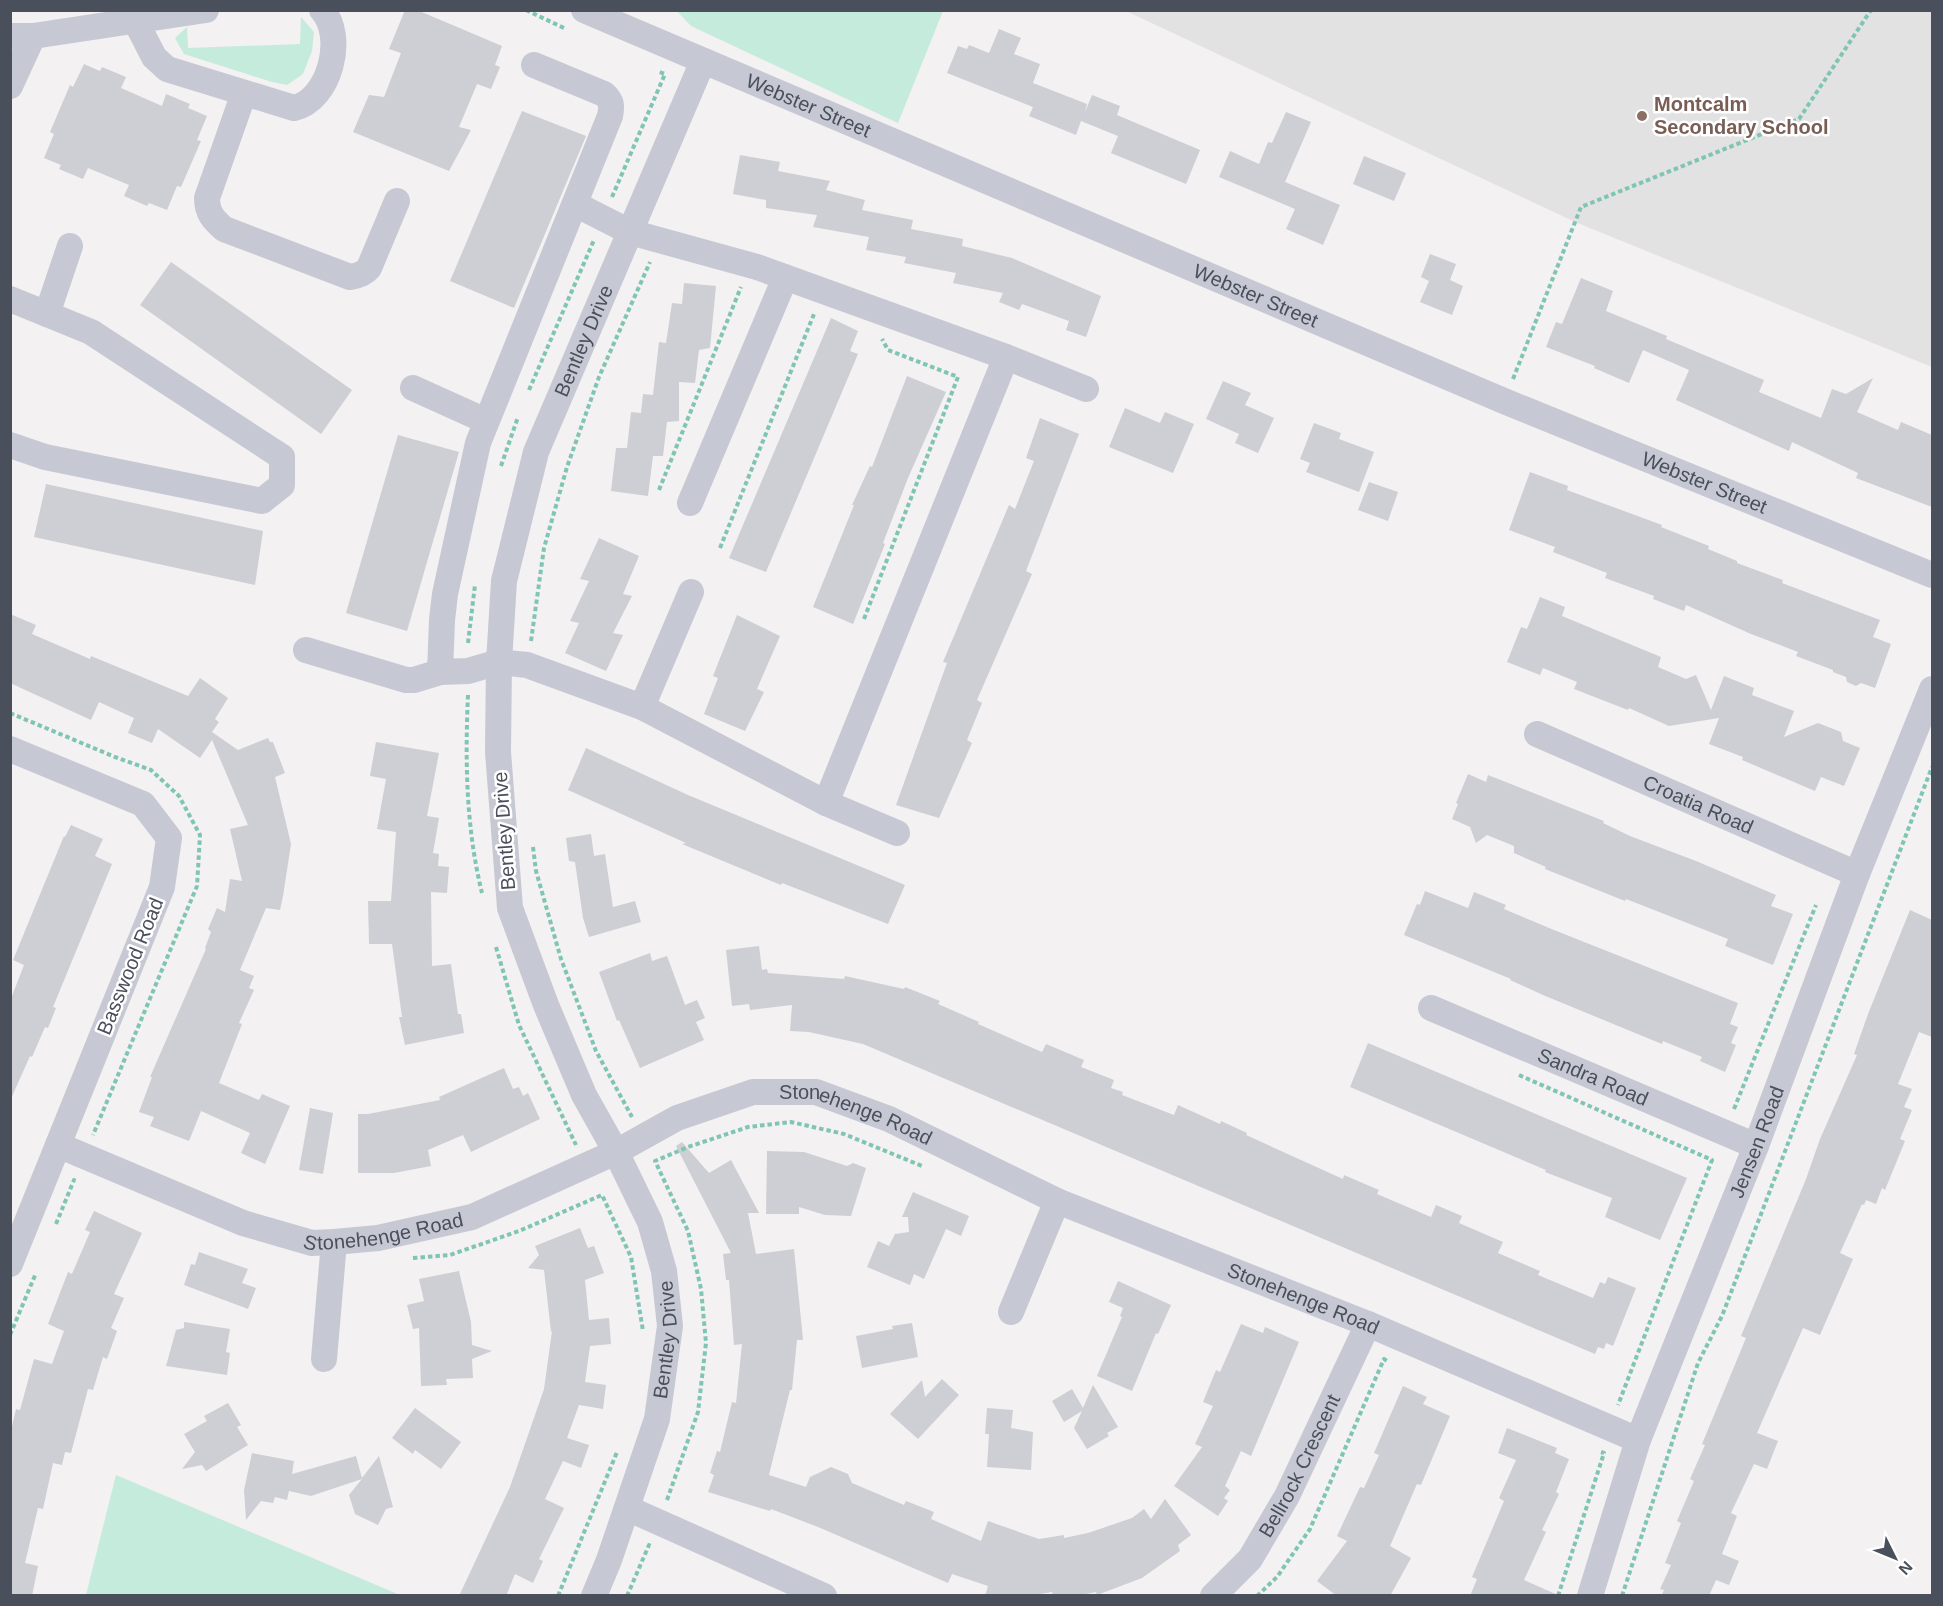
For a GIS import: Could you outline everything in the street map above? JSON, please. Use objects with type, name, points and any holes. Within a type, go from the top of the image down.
[{"type":"street","points":[[10,86],[22,36],[133,16],[206,10]]},
{"type":"street","points":[[133,16],[154,57],[167,69],[294,108],[303,106],[323,84],[333,57],[332,26],[322,10]]},
{"type":"street","name":"Webster Street","points":[[584,10],[1504,401],[1932,575]]},
{"type":"street","name":"Bentley Drive","points":[[594,1596],[609,1560],[657,1419],[670,1326],[664,1271],[650,1222],[616,1152],[584,1095],[546,1005],[510,909],[498,752],[499,662],[504,581],[536,452],[703,61]]},
{"type":"street","points":[[440,672],[445,594],[478,442],[575,204],[612,106],[604,94],[534,64]]},
{"type":"street","points":[[244,93],[207,198],[207,208],[210,214],[224,229],[350,277],[357,276],[369,268],[397,201]]},
{"type":"street","points":[[575,204],[630,232],[757,267],[1006,357],[1086,389]]},
{"type":"street","points":[[47,314],[70,246]]},
{"type":"street","points":[[690,503],[785,278]]},
{"type":"street","points":[[10,299],[91,332],[282,457],[282,484],[262,501],[45,457],[10,445]]},
{"type":"street","points":[[826,803],[1006,357]]},
{"type":"street","points":[[413,388],[486,421]]},
{"type":"street","points":[[642,707],[691,592]]},
{"type":"street","points":[[306,650],[406,680],[414,680],[440,672],[468,671],[499,662],[527,665],[642,707],[826,803],[897,833]]},
{"type":"street","name":"Jensen Road","points":[[1590,1596],[1638,1440],[1756,1146],[1857,874],[1932,689]]},
{"type":"street","name":"Croatia Road","points":[[1537,734],[1857,874]]},
{"type":"street","name":"Basswood Road","points":[[10,749],[142,804],[170,838],[162,887],[10,1264]]},
{"type":"street","name":"Sandra Road","points":[[1431,1008],[1756,1146]]},
{"type":"street","name":"Stonehenge Road","points":[[58,1145],[243,1223],[312,1243],[334,1242],[378,1238],[472,1217],[616,1152],[677,1118],[753,1092],[816,1092],[889,1119],[1057,1201],[1368,1324],[1638,1440]]},
{"type":"street","points":[[1011,1312],[1057,1201]]},
{"type":"street","points":[[324,1359],[334,1242]]},
{"type":"street","name":"Bellrock Crescent","points":[[1213,1596],[1250,1559],[1287,1496],[1368,1324]]},
{"type":"street","points":[[627,1508],[824,1596]]},
{"type":"path","points":[[1504,401],[1581,207],[1799,119],[1871,10]]},
{"type":"path","points":[[527,665],[544,548],[567,467],[599,377],[650,262],[660,263]]},
{"type":"path","points":[[659,490],[742,286]]},
{"type":"path","points":[[720,548],[813,314],[820,310]]},
{"type":"path","points":[[864,620],[958,377],[888,350],[876,330]]},
{"type":"path","points":[[1622,1596],[1698,1363],[1726,1305],[1932,767]]},
{"type":"path","points":[[531,838],[536,871],[561,959],[592,1041],[642,1136]]},
{"type":"path","points":[[1732,1113],[1818,900]]},
{"type":"path","points":[[1515,1074],[1712,1160],[1618,1405]]},
{"type":"path","points":[[665,1506],[698,1412],[706,1343],[701,1289],[688,1230],[655,1161],[688,1147],[748,1127],[791,1122],[844,1134],[930,1169]]},
{"type":"path","points":[[56,1224],[74,1180],[84,1184]]},
{"type":"path","points":[[403,1258],[450,1255],[519,1231],[602,1195],[631,1257],[644,1338]]},
{"type":"path","points":[[10,1335],[38,1269]]},
{"type":"path","points":[[1257,1596],[1277,1577],[1310,1529],[1384,1359],[1395,1364]]},
{"type":"path","points":[[558,1596],[620,1445]]},
{"type":"path","points":[[1558,1596],[1604,1453],[1593,1448]]},
{"type":"path","points":[[627,1596],[649,1545],[660,1550]]},
{"type":"shaded area","name":"Montcalm Secondary School","points":[[1126,11],[1932,11],[1932,367],[1575,222]]},
{"type":"green space","points":[[677,11],[943,11],[898,123],[691,26]]},
{"type":"green space","points":[[301,17],[314,32],[312,51],[303,74],[287,85],[184,54],[175,38],[187,27],[188,48],[300,44]]},
{"type":"green space","points":[[116,1475],[400,1595],[86,1595]]},
{"type":"building","points":[[405,10],[417,10],[502,46],[495,65],[500,67],[491,89],[477,84],[459,127],[471,130],[449,171],[353,132],[369,95],[384,97],[401,53],[389,49]]},
{"type":"building","points":[[999,29],[1021,38],[1014,54],[1040,64],[1033,83],[1087,104],[1085,112],[1092,95],[1120,106],[1117,115],[1200,150],[1186,184],[1111,153],[1118,136],[1081,121],[1076,135],[1029,116],[1033,107],[947,73],[958,46],[967,49],[969,45],[989,53]]},
{"type":"building","points":[[84,64],[100,71],[102,67],[126,77],[121,88],[162,106],[166,94],[190,104],[188,108],[207,116],[197,140],[201,141],[181,187],[177,186],[167,210],[149,203],[147,206],[124,196],[129,185],[88,168],[83,179],[59,169],[61,165],[44,158],[54,134],[50,132],[70,85],[73,87]]},
{"type":"building","points":[[522,111],[586,136],[514,308],[450,281]]},
{"type":"building","points":[[1286,112],[1311,122],[1285,182],[1340,205],[1323,245],[1286,229],[1295,209],[1219,177],[1230,151],[1259,164],[1268,142],[1272,143]]},
{"type":"building","points":[[740,155],[780,162],[778,171],[830,181],[826,190],[865,200],[862,210],[913,220],[911,229],[963,239],[962,246],[1012,258],[1101,296],[1086,337],[1066,330],[1069,321],[1022,304],[1019,310],[999,302],[1003,293],[953,283],[956,273],[904,263],[906,257],[866,250],[869,237],[813,227],[817,215],[766,208],[766,200],[733,194]]},
{"type":"building","points":[[1364,156],[1406,173],[1394,201],[1353,184]]},
{"type":"building","points":[[1430,254],[1456,264],[1450,280],[1463,286],[1452,315],[1420,302],[1429,281],[1421,277]]},
{"type":"building","points":[[171,262],[352,390],[321,434],[140,305]]},
{"type":"building","points":[[1581,278],[1613,291],[1606,311],[1764,380],[1759,392],[1821,418],[1832,389],[1846,394],[1873,378],[1857,412],[1898,430],[1901,422],[1932,435],[1932,507],[1856,478],[1858,473],[1792,442],[1789,451],[1676,400],[1689,370],[1643,350],[1629,383],[1594,368],[1595,366],[1546,347],[1556,322],[1562,324]]},
{"type":"building","points":[[684,283],[716,286],[710,348],[699,350],[695,383],[679,382],[679,421],[667,422],[663,456],[653,456],[648,496],[611,491],[616,448],[627,448],[631,412],[641,413],[643,394],[653,395],[659,342],[666,343],[672,303],[682,304]]},
{"type":"building","points":[[831,318],[858,331],[850,351],[858,354],[766,572],[729,558]]},
{"type":"building","points":[[907,376],[946,392],[908,478],[853,624],[813,607],[854,505],[852,505],[870,466],[872,467]]},
{"type":"building","points":[[1223,381],[1251,393],[1245,405],[1274,418],[1258,453],[1235,443],[1239,434],[1206,419]]},
{"type":"building","points":[[1125,408],[1160,423],[1165,412],[1194,424],[1173,473],[1109,447]]},
{"type":"building","points":[[1040,418],[1079,434],[1026,571],[1032,574],[977,700],[982,703],[967,740],[972,743],[939,818],[896,805],[947,663],[943,662],[1009,505],[1015,509],[1034,461],[1026,458]]},
{"type":"building","points":[[1314,423],[1341,433],[1339,439],[1374,452],[1359,492],[1306,472],[1310,463],[1300,459]]},
{"type":"building","points":[[398,435],[459,452],[407,631],[346,613]]},
{"type":"building","points":[[1530,472],[1568,486],[1567,490],[1662,525],[1661,527],[1709,546],[1708,549],[1737,561],[1737,563],[1783,580],[1782,583],[1880,620],[1873,637],[1891,644],[1875,688],[1861,683],[1856,686],[1847,682],[1846,677],[1833,670],[1796,656],[1798,652],[1686,605],[1684,611],[1653,599],[1654,596],[1605,578],[1607,573],[1553,552],[1555,547],[1509,530]]},
{"type":"building","points":[[1369,482],[1398,492],[1388,521],[1358,510]]},
{"type":"building","points":[[46,484],[263,531],[255,585],[34,537]]},
{"type":"building","points":[[599,538],[639,556],[623,594],[632,596],[613,633],[623,635],[606,671],[565,653],[579,623],[570,621],[589,581],[580,579]]},
{"type":"building","points":[[1540,597],[1565,607],[1562,616],[1661,657],[1658,667],[1686,679],[1696,675],[1711,710],[1724,676],[1754,688],[1752,695],[1794,711],[1784,737],[1818,723],[1841,732],[1843,741],[1860,748],[1844,786],[1821,777],[1815,791],[1742,760],[1743,757],[1709,744],[1719,718],[1669,726],[1629,708],[1628,710],[1574,689],[1577,682],[1543,668],[1540,675],[1507,662],[1521,627],[1527,629]]},
{"type":"building","points":[[10,614],[36,625],[32,634],[90,659],[91,656],[188,696],[200,678],[228,698],[215,719],[219,722],[212,732],[238,750],[268,738],[270,742],[273,742],[285,773],[275,777],[291,844],[283,896],[280,910],[266,908],[240,970],[254,976],[249,988],[254,990],[239,1023],[242,1024],[219,1083],[259,1100],[262,1094],[290,1106],[265,1164],[241,1153],[250,1133],[201,1111],[189,1141],[150,1126],[154,1117],[139,1112],[152,1077],[150,1077],[206,949],[211,932],[208,929],[217,908],[225,912],[230,879],[242,881],[230,829],[248,825],[212,740],[200,758],[158,729],[152,743],[128,733],[134,718],[99,702],[91,720],[10,683]]},
{"type":"building","points":[[737,615],[780,636],[757,689],[764,692],[745,731],[704,714],[718,678],[713,676]]},
{"type":"building","points":[[376,742],[439,753],[427,816],[439,818],[433,853],[439,854],[438,866],[449,867],[447,893],[431,892],[432,966],[451,964],[458,1014],[461,1014],[464,1033],[405,1045],[399,1017],[402,1017],[392,944],[369,944],[368,901],[391,901],[396,832],[377,829],[386,779],[370,776]]},
{"type":"building","points":[[586,748],[688,795],[905,885],[888,924],[782,883],[781,885],[682,844],[686,843],[568,790]]},
{"type":"building","points":[[1468,774],[1486,782],[1488,775],[1604,821],[1603,823],[1630,836],[1776,895],[1771,906],[1793,914],[1773,965],[1725,946],[1728,939],[1545,869],[1546,867],[1514,853],[1514,846],[1487,835],[1476,843],[1470,827],[1452,819]]},
{"type":"building","points":[[71,825],[103,839],[95,856],[112,864],[53,1007],[56,1008],[48,1028],[45,1027],[10,1101],[10,1001],[24,965],[13,960],[64,836]]},
{"type":"building","points":[[591,834],[594,856],[605,854],[613,907],[635,901],[641,922],[589,937],[583,918],[575,862],[569,861],[566,838]]},
{"type":"building","points":[[1425,891],[1468,908],[1474,892],[1506,905],[1504,909],[1738,1003],[1730,1024],[1738,1027],[1731,1043],[1736,1045],[1725,1072],[1700,1061],[1702,1057],[1663,1041],[1662,1044],[1640,1035],[1404,935]]},
{"type":"building","points":[[1910,910],[1932,920],[1932,1037],[1919,1032],[1898,1084],[1912,1089],[1904,1107],[1912,1110],[1900,1139],[1905,1141],[1885,1190],[1882,1188],[1876,1204],[1866,1200],[1864,1205],[1862,1204],[1840,1253],[1853,1259],[1820,1335],[1803,1328],[1757,1433],[1778,1441],[1767,1469],[1754,1464],[1731,1513],[1737,1516],[1722,1554],[1739,1561],[1729,1585],[1716,1580],[1709,1596],[1661,1596],[1664,1590],[1660,1589],[1671,1565],[1665,1563],[1681,1523],[1677,1521],[1694,1481],[1690,1479],[1705,1445],[1702,1444],[1746,1338],[1741,1336],[1806,1179],[1820,1139],[1857,1055],[1854,1054],[1868,1014]]},
{"type":"building","points":[[759,946],[762,970],[767,969],[768,973],[844,979],[845,976],[904,989],[905,987],[940,1001],[938,1004],[1042,1052],[1046,1044],[1084,1060],[1081,1067],[1114,1080],[1111,1088],[1123,1092],[1122,1095],[1174,1115],[1178,1105],[1220,1124],[1221,1121],[1247,1133],[1246,1135],[1343,1179],[1344,1175],[1379,1190],[1377,1194],[1431,1217],[1436,1205],[1462,1216],[1459,1223],[1503,1242],[1498,1253],[1540,1271],[1538,1275],[1593,1298],[1600,1282],[1605,1284],[1608,1277],[1636,1288],[1613,1346],[1606,1343],[1604,1349],[1598,1347],[1595,1354],[863,1044],[809,1032],[790,1031],[792,1005],[750,1010],[749,1004],[732,1006],[726,950]]},
{"type":"building","points":[[650,953],[652,961],[667,956],[685,1005],[697,1000],[705,1018],[696,1022],[704,1040],[640,1068],[619,1020],[617,1021],[599,972]]},
{"type":"building","points":[[1368,1043],[1687,1178],[1660,1240],[1605,1217],[1612,1198],[1545,1172],[1546,1170],[1350,1087]]},
{"type":"building","points":[[504,1068],[513,1089],[519,1087],[523,1096],[528,1093],[540,1119],[471,1152],[463,1135],[428,1150],[431,1166],[394,1173],[358,1173],[358,1114],[440,1100],[439,1097]]},
{"type":"building","points":[[310,1108],[333,1113],[323,1174],[299,1170]]},
{"type":"building","points":[[682,1142],[709,1173],[731,1160],[759,1213],[748,1213],[756,1254],[794,1249],[803,1340],[797,1340],[792,1390],[790,1390],[769,1475],[806,1487],[810,1477],[831,1467],[848,1474],[852,1483],[904,1505],[906,1501],[934,1512],[931,1519],[981,1541],[988,1521],[1039,1539],[1064,1535],[1064,1538],[1088,1533],[1132,1518],[1144,1509],[1151,1519],[1165,1499],[1191,1535],[1178,1545],[1180,1551],[1142,1578],[1097,1595],[1096,1592],[1076,1596],[1053,1596],[1052,1592],[1028,1596],[985,1596],[988,1586],[952,1574],[948,1583],[771,1509],[770,1511],[708,1492],[714,1475],[710,1473],[717,1451],[720,1452],[732,1402],[736,1403],[742,1344],[734,1345],[729,1280],[726,1280],[723,1254],[731,1253],[676,1146]]},
{"type":"building","points":[[767,1151],[804,1152],[847,1166],[853,1163],[866,1168],[851,1216],[825,1215],[799,1207],[799,1214],[766,1214]]},
{"type":"building","points":[[913,1192],[969,1216],[961,1236],[946,1229],[924,1279],[914,1274],[910,1285],[867,1267],[878,1241],[889,1246],[895,1234],[909,1232],[908,1217],[902,1217]]},
{"type":"building","points":[[94,1211],[142,1233],[114,1294],[124,1298],[111,1328],[117,1331],[107,1359],[103,1357],[93,1390],[88,1389],[71,1453],[65,1452],[62,1465],[53,1463],[43,1509],[38,1508],[25,1563],[38,1566],[32,1596],[10,1596],[10,1435],[16,1409],[20,1410],[34,1359],[52,1364],[64,1331],[48,1324],[68,1272],[72,1274],[90,1232],[85,1230]]},
{"type":"building","points":[[580,1228],[588,1248],[594,1246],[604,1273],[585,1280],[589,1320],[609,1318],[611,1344],[590,1346],[585,1382],[606,1385],[603,1409],[579,1405],[567,1438],[589,1445],[581,1468],[563,1461],[545,1499],[564,1508],[539,1559],[543,1561],[533,1583],[515,1574],[506,1596],[459,1596],[510,1487],[544,1389],[552,1331],[544,1270],[528,1268],[539,1255],[535,1246]]},
{"type":"building","points":[[199,1252],[248,1269],[242,1283],[256,1288],[248,1309],[184,1285],[191,1264],[195,1265]]},
{"type":"building","points":[[459,1271],[471,1322],[472,1345],[492,1351],[472,1359],[473,1378],[446,1379],[447,1385],[421,1386],[419,1328],[413,1329],[407,1305],[424,1301],[419,1279]]},
{"type":"building","points":[[1118,1281],[1171,1305],[1158,1334],[1156,1333],[1132,1391],[1097,1376],[1122,1317],[1120,1316],[1123,1308],[1109,1302]]},
{"type":"building","points":[[184,1322],[230,1329],[226,1352],[230,1353],[227,1375],[166,1366],[176,1330],[184,1328]]},
{"type":"building","points":[[912,1323],[918,1357],[862,1368],[856,1336]]},
{"type":"building","points":[[1241,1324],[1263,1333],[1265,1327],[1299,1342],[1251,1456],[1241,1451],[1225,1486],[1230,1490],[1224,1498],[1228,1501],[1218,1516],[1174,1486],[1202,1447],[1195,1444],[1213,1406],[1203,1402],[1216,1370],[1220,1372]]},
{"type":"building","points":[[942,1379],[959,1395],[918,1439],[890,1414],[922,1380],[925,1397]]},
{"type":"building","points":[[1093,1385],[1118,1427],[1107,1433],[1109,1436],[1087,1449],[1074,1428],[1082,1411],[1064,1422],[1052,1401],[1072,1389],[1083,1408]]},
{"type":"building","points":[[1403,1386],[1427,1397],[1423,1404],[1450,1416],[1421,1485],[1417,1484],[1390,1546],[1411,1558],[1390,1596],[1337,1596],[1317,1581],[1347,1541],[1337,1536],[1360,1487],[1364,1488],[1379,1455],[1374,1453]]},
{"type":"building","points":[[228,1403],[241,1425],[237,1427],[248,1445],[206,1471],[202,1465],[182,1469],[195,1452],[184,1434],[207,1421],[204,1416]]},
{"type":"building","points":[[415,1408],[461,1442],[441,1469],[415,1450],[413,1454],[392,1438]]},
{"type":"building","points":[[987,1408],[1013,1410],[1011,1428],[1033,1432],[1031,1470],[987,1467],[989,1434],[985,1434]]},
{"type":"building","points":[[1507,1428],[1557,1448],[1555,1453],[1569,1459],[1556,1492],[1559,1494],[1542,1530],[1546,1532],[1524,1580],[1560,1596],[1470,1596],[1477,1579],[1472,1577],[1504,1501],[1499,1498],[1516,1460],[1498,1453]]},
{"type":"building","points":[[252,1453],[294,1461],[292,1474],[356,1456],[362,1478],[379,1456],[393,1507],[386,1509],[378,1525],[355,1514],[349,1495],[362,1479],[311,1496],[289,1491],[287,1500],[275,1497],[273,1503],[261,1501],[246,1520],[244,1490]]},
{"type":"place","name":"Montcalm Secondary School","points":[[1642,116]]}]
